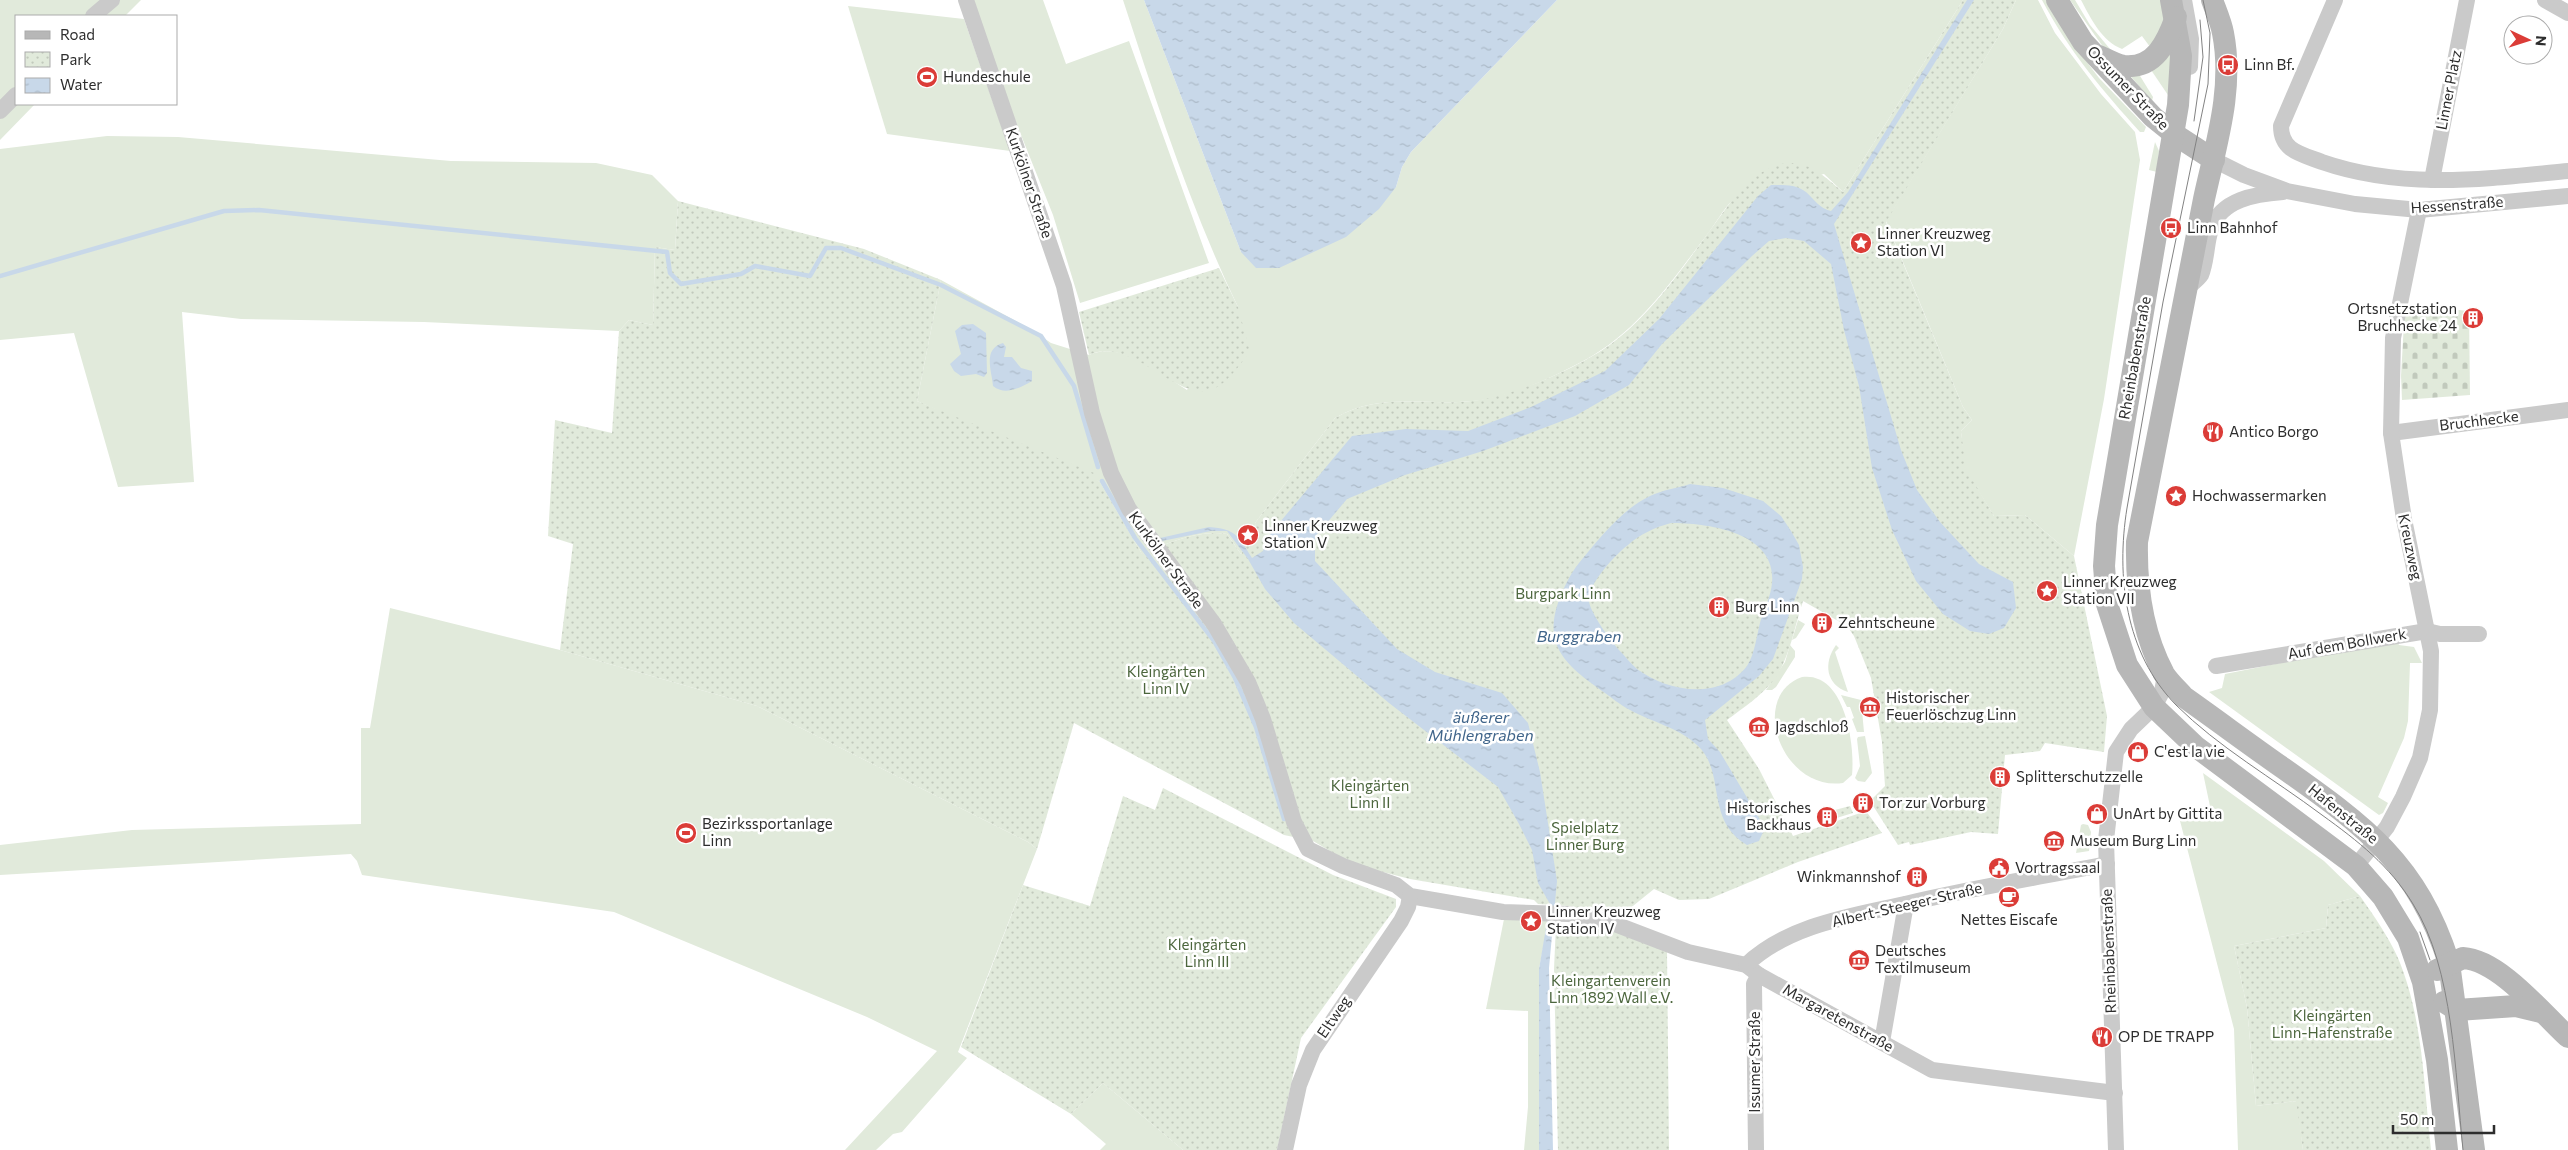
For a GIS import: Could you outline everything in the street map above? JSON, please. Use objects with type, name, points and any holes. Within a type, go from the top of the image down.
[{"type":"main road","name":"Ossumer Straße","points":[[2057,0],[2094,54],[2153,117],[2193,146]]},
{"type":"main road","name":"Rheinbabenstraße","points":[[2154,707],[2127,665],[2107,604],[2105,541],[2193,146],[2226,91],[2227,59],[2223,31],[2212,0]]},
{"type":"main road","points":[[2094,54],[2123,66],[2140,64],[2155,57],[2165,44],[2177,5]]},
{"type":"main road","name":"Rheinbabenstraße","points":[[2165,676],[2145,626],[2136,567],[2137,542],[2187,288],[2193,146],[2180,86],[2181,56],[2177,5]]},
{"type":"main road","name":"Hafenstraße","points":[[2165,676],[2184,697],[2346,813],[2377,840],[2398,863],[2424,900],[2440,935],[2449,963],[2457,1010],[2474,1150]]},
{"type":"main road","points":[[2154,707],[2195,746],[2356,866],[2383,897],[2408,938],[2424,982],[2437,1060],[2447,1150]]},
{"type":"main road","points":[[2424,982],[2438,969],[2463,958],[2484,964],[2499,973],[2568,1037]]},
{"type":"main road","points":[[2424,982],[2433,994],[2457,1010],[2516,1006],[2542,1012]]},
{"type":"street","points":[[95,15],[112,0]]},
{"type":"street","name":"Kurkölner Straße","points":[[966,0],[1064,286],[1092,413],[1114,480],[1129,509],[1214,624],[1248,682],[1263,719],[1294,822],[1308,849],[1344,866],[1396,886],[1410,896],[1503,912],[1568,914]]},
{"type":"street","points":[[2224,0],[2232,29],[2232,45],[2227,59]]},
{"type":"street","points":[[2335,0],[2281,126],[2281,138],[2286,146],[2300,154],[2362,173],[2395,179],[2482,179],[2568,171]]},
{"type":"street","name":"Linner Platz","points":[[2432,180],[2467,0]]},
{"type":"street","points":[[2545,0],[2568,14]]},
{"type":"street","points":[[0,111],[15,96]]},
{"type":"street","name":"Hessenstraße","points":[[2193,146],[2244,174],[2287,191],[2354,204],[2419,210],[2568,196]]},
{"type":"street","name":"Rheinbabenstraße","points":[[2160,427],[2160,381],[2202,170],[2193,146]]},
{"type":"street","name":"Hessenstraße","points":[[2187,288],[2200,275],[2211,227],[2230,204],[2248,196],[2287,191]]},
{"type":"street","name":"Kreuzweg","points":[[2356,866],[2377,840],[2403,797],[2420,758],[2430,702],[2431,651],[2404,519],[2391,433],[2393,338],[2419,210]]},
{"type":"street","name":"Bruchhecke","points":[[2391,433],[2568,410]]},
{"type":"street","name":"Auf dem Bollwerk","points":[[2216,666],[2426,631],[2440,634],[2479,634]]},
{"type":"street","name":"Rheinbabenstraße","points":[[2116,1150],[2106,840],[2116,752],[2131,729],[2154,707],[2162,692],[2165,676]]},
{"type":"street","name":"Albert-Steeger-Straße","points":[[1752,970],[1760,952],[1807,929],[1839,918],[2107,864]]},
{"type":"street","name":"Eltweg","points":[[1285,1150],[1299,1085],[1312,1050],[1401,921],[1408,907],[1410,896]]},
{"type":"street","points":[[1882,1042],[1906,904]]},
{"type":"street","name":"Margaretenstraße","points":[[1568,914],[1607,921],[1688,952],[1752,970],[1932,1070],[2115,1093]]},
{"type":"street","name":"Issumer Straße","points":[[1752,970],[1754,984],[1756,1150]]},
{"type":"green space","points":[[0,0],[141,0],[126,15],[15,15],[15,105],[34,105],[0,140]]},
{"type":"green space","points":[[972,0],[1043,0],[1066,64],[1129,41],[1209,263],[1080,303],[1053,215],[1009,105]]},
{"type":"green space","points":[[1123,0],[1144,0],[1241,252],[1396,187],[1402,167],[1411,152],[1557,0],[1963,0],[1843,192],[1824,174],[1736,198],[1725,209],[1666,288],[1637,321],[1604,349],[1544,380],[1501,396],[1486,399],[1368,405],[1335,418],[1255,523],[1256,532],[1241,554],[1227,534],[1206,533],[1184,538],[1142,554],[1100,482],[917,401],[941,280],[1032,330],[1051,343],[1089,355],[1101,352],[1114,352],[1127,355],[1153,368],[1187,390],[1238,307],[1190,194]]},
{"type":"green space","points":[[1963,0],[2016,0],[2003,29],[1886,222],[1963,407],[1972,420],[1961,431],[1966,469],[1994,516],[2025,515],[2074,556],[2107,716],[2104,752],[2045,743],[2040,751],[2005,755],[1998,834],[1971,832],[1910,845],[1909,842],[1898,845],[1870,801],[1885,786],[1882,742],[1871,678],[1854,636],[1847,626],[1803,601],[1789,650],[1776,677],[1759,695],[1727,720],[1759,769],[1793,836],[1866,811],[1882,833],[1798,862],[1709,899],[1679,900],[1654,889],[1623,914],[1568,906],[1538,904],[1534,900],[1410,879],[1371,869],[1340,857],[1313,841],[1284,835],[1074,723],[1037,849],[1028,842],[757,706],[560,650],[573,544],[548,536],[555,420],[612,433],[619,331],[629,320],[653,325],[655,247],[675,250],[678,201],[864,249],[941,280],[917,401],[1094,473],[1095,479],[1100,482],[1142,554],[1184,538],[1206,533],[1217,533],[1227,534],[1241,554],[1256,532],[1255,523],[1335,418],[1368,405],[1402,402],[1472,401],[1506,394],[1563,372],[1597,353],[1625,333],[1651,307],[1735,197],[1754,178],[1772,167],[1787,163],[1807,166],[1820,173],[1843,192]]},
{"type":"green space","points":[[2016,0],[2038,0],[2055,33],[2101,94],[2135,132],[2140,160],[2104,399],[2074,556],[2025,515],[1994,516],[1965,469],[1961,431],[1972,420],[1963,407],[1886,221],[2003,29]]},
{"type":"green space","points":[[2042,0],[2048,0],[2080,53],[2099,78],[2146,127],[2144,132],[2140,132],[2087,69],[2063,36]]},
{"type":"green space","points":[[2070,0],[2075,0],[2090,25],[2110,49],[2106,51]]},
{"type":"green space","points":[[2081,0],[2161,0],[2165,30],[2153,51],[2142,36],[2122,49],[2103,35],[2093,22]]},
{"type":"green space","name":"Hundeschule","points":[[848,6],[964,19],[1010,151],[887,134]]},
{"type":"green space","points":[[2171,48],[2170,98],[2149,67]]},
{"type":"green space","points":[[2137,71],[2153,97],[2152,101],[2127,72]]},
{"type":"green space","points":[[107,136],[178,137],[451,161],[596,163],[652,175],[678,201],[675,250],[655,247],[653,325],[629,320],[619,331],[424,322],[241,319],[182,312],[194,482],[118,487],[74,333],[0,340],[0,149]]},
{"type":"green space","points":[[2155,142],[2159,151],[2157,172],[2149,170]]},
{"type":"green space","points":[[1219,268],[1238,307],[1250,352],[1224,382],[1213,389],[1199,391],[1169,380],[1138,361],[1122,354],[1105,351],[1089,355],[1079,312]]},
{"type":"green space","points":[[2405,305],[2469,311],[2470,395],[2402,400],[2401,376]]},
{"type":"green space","name":"Bezirkssportanlage Linn","points":[[390,608],[560,650],[757,706],[1028,842],[1037,849],[958,1052],[967,1058],[902,1132],[893,1134],[876,1150],[845,1150],[937,1051],[867,1017],[614,912],[362,875],[357,861],[351,854],[0,875],[0,845],[132,830],[361,824],[361,728],[370,728]]},
{"type":"green space","points":[[1798,620],[1805,624],[1796,638],[1792,640]]},
{"type":"green space","points":[[2397,640],[2399,645],[2414,647],[2422,663],[2410,663],[2408,721],[2404,738],[2378,797],[2388,803],[2383,813],[2379,815],[2209,692],[2222,688],[2225,674]]},
{"type":"green space","points":[[1790,645],[1795,651],[1795,657],[1776,687],[1772,690],[1766,690],[1785,662]]},
{"type":"green space","points":[[1836,645],[1839,648],[1835,652],[1848,692],[1835,684],[1829,673],[1829,659]]},
{"type":"green space","points":[[1802,677],[1817,678],[1828,686],[1838,697],[1844,712],[1849,729],[1852,775],[1843,783],[1822,782],[1804,773],[1789,759],[1779,741],[1775,722],[1777,703],[1786,688]]},
{"type":"green space","points":[[1841,695],[1861,700],[1864,732],[1857,732],[1850,707],[1847,707]]},
{"type":"green space","points":[[1865,736],[1872,773],[1865,782],[1858,781],[1855,778],[1860,766],[1857,739],[1858,737]]},
{"type":"green space","points":[[2203,773],[2324,861],[2360,896],[2328,905],[2326,928],[2234,946],[2247,1008],[2256,1106],[2297,1101],[2303,1150],[2238,1150],[2234,1029],[2179,817],[2211,811]]},
{"type":"green space","name":"Kleingärten Linn III","points":[[1163,788],[1333,875],[1396,899],[1396,907],[1301,1038],[1277,1150],[1183,1150],[1103,1083],[1071,1114],[961,1047],[1023,885],[1090,906],[1123,796],[1155,810]]},
{"type":"green space","points":[[1850,806],[1853,813],[1833,819],[1831,811]]},
{"type":"green space","points":[[2081,825],[2088,825],[2091,832],[2089,851],[2076,853]]},
{"type":"green space","name":"Kleingärten Linn-Hafenstraße","points":[[2360,896],[2376,919],[2398,958],[2413,1004],[2421,1052],[2431,1150],[2303,1150],[2296,1101],[2256,1106],[2247,1008],[2234,946],[2326,928],[2328,905]]},
{"type":"green space","points":[[1549,917],[1539,969],[1539,1150],[1524,1150],[1528,1107],[1528,1011],[1486,1009],[1504,919]]},
{"type":"green space","name":"Kleingartenverein Linn 1892 Wall e.V.","points":[[1556,925],[1618,931],[1667,951],[1669,1150],[1558,1150],[1554,969]]},
{"type":"green space","points":[[1103,1083],[1183,1150],[1100,1150],[1106,1144],[1071,1114]]},
{"type":"water","points":[[1144,0],[1557,0],[1411,152],[1402,167],[1396,187],[1379,209],[1346,237],[1279,268],[1256,268],[1241,252]]},
{"type":"water","name":"äußerer Mühlengraben","points":[[1967,0],[1974,0],[1834,224],[1901,450],[1917,490],[1940,522],[1979,564],[2013,582],[2016,608],[2004,628],[1989,634],[1970,631],[1943,614],[1916,581],[1892,530],[1872,468],[1859,386],[1844,330],[1831,264],[1804,241],[1786,238],[1769,241],[1752,256],[1662,344],[1629,385],[1575,416],[1483,451],[1405,475],[1347,499],[1315,537],[1315,561],[1397,649],[1435,672],[1502,693],[1528,723],[1540,772],[1557,881],[1549,968],[1553,1150],[1539,1150],[1539,969],[1550,904],[1538,883],[1532,850],[1498,787],[1389,703],[1294,623],[1265,589],[1248,559],[1227,531],[1211,531],[1162,541],[1160,538],[1209,527],[1218,528],[1226,530],[1236,535],[1252,558],[1263,551],[1266,540],[1275,528],[1352,436],[1406,429],[1468,431],[1531,407],[1605,371],[1659,319],[1758,196],[1771,185],[1789,185],[1798,188],[1806,192],[1820,206],[1831,211],[1848,192]]},
{"type":"water","points":[[973,324],[986,333],[987,373],[984,377],[976,374],[961,376],[954,371],[950,364],[961,354],[955,331],[962,325]]},
{"type":"water","points":[[1003,343],[1006,347],[1004,357],[1012,357],[1021,368],[1032,371],[1032,381],[1007,391],[993,386],[990,367],[992,350]]},
{"type":"water","name":"Burggraben","points":[[1690,484],[1723,488],[1763,501],[1781,516],[1791,531],[1799,545],[1803,567],[1802,579],[1773,659],[1759,676],[1705,720],[1708,739],[1720,752],[1765,828],[1759,841],[1747,845],[1734,835],[1725,823],[1711,768],[1706,756],[1697,745],[1682,734],[1626,708],[1590,682],[1569,664],[1556,644],[1554,632],[1554,618],[1567,582],[1576,567],[1603,535],[1630,509],[1650,496]],"holes":[[[1686,523],[1703,525],[1737,534],[1752,542],[1763,552],[1771,566],[1772,583],[1750,661],[1736,677],[1723,684],[1709,688],[1678,687],[1663,683],[1637,669],[1606,634],[1589,602],[1592,588],[1602,571],[1633,541],[1648,531],[1665,525]]]},
{"type":"waterway","points":[[0,276],[224,211],[259,210],[667,252],[670,273],[681,284],[741,274],[755,266],[810,276],[826,248],[841,248],[941,285],[1041,336],[1074,386],[1098,467]]},
{"type":"waterway","points":[[1102,481],[1135,538],[1214,641],[1235,678],[1256,727],[1284,819]]},
{"type":"tram line","points":[[2203,0],[2210,33],[2208,84],[2163,302],[2127,508],[2123,560],[2124,587],[2128,612],[2135,638],[2145,662],[2159,684],[2176,705],[2228,749],[2304,802],[2361,845],[2384,866],[2413,904],[2427,930],[2445,990],[2454,1056],[2463,1150]]},
{"type":"tram line","points":[[2194,121],[2203,57],[2200,20]]},
{"type":"tram line","points":[[2420,932],[2430,960]]},
{"type":"place","name":"Linn Bf.","points":[[2228,65]]},
{"type":"place","name":"Hundeschule","points":[[927,77]]},
{"type":"place","name":"Linn Bahnhof","points":[[2171,228]]},
{"type":"place","name":"Linner Kreuzweg Station VI","points":[[1861,243]]},
{"type":"place","name":"Ortsnetzstation Bruchhecke 24","points":[[2473,318]]},
{"type":"place","name":"Antico Borgo","points":[[2213,432]]},
{"type":"place","name":"Hochwassermarken","points":[[2176,496]]},
{"type":"place","name":"Linner Kreuzweg Station V","points":[[1248,535]]},
{"type":"place","name":"Linner Kreuzweg Station VII","points":[[2047,591]]},
{"type":"place","name":"Burg Linn","points":[[1719,607]]},
{"type":"place","name":"Zehntscheune","points":[[1822,623]]},
{"type":"place","name":"Historischer Feuerlöschzug Linn","points":[[1870,707]]},
{"type":"place","name":"Jagdschloß","points":[[1759,727]]},
{"type":"place","name":"C'est la vie","points":[[2138,752]]},
{"type":"place","name":"Splitterschutzzelle","points":[[2000,777]]},
{"type":"place","name":"Tor zur Vorburg","points":[[1863,803]]},
{"type":"place","name":"UnArt by Gittita","points":[[2097,814]]},
{"type":"place","name":"Historisches Backhaus","points":[[1827,817]]},
{"type":"place","name":"Bezirkssportanlage Linn","points":[[686,833]]},
{"type":"place","name":"Museum Burg Linn","points":[[2054,841]]},
{"type":"place","name":"Vortragssaal","points":[[1999,868]]},
{"type":"place","name":"Winkmannshof","points":[[1917,877]]},
{"type":"place","name":"Nettes Eiscafe","points":[[2009,897]]},
{"type":"place","name":"Linner Kreuzweg Station IV","points":[[1531,921]]},
{"type":"place","name":"Deutsches Textilmuseum","points":[[1859,960]]},
{"type":"place","name":"OP DE TRAPP","points":[[2102,1037]]},
{"type":"park label","name":"Burgpark Linn","points":[[1563,594]]},
{"type":"park label","name":"Kleingärten Linn IV","points":[[1166,680]]},
{"type":"park label","name":"Kleingärten Linn II","points":[[1370,794]]},
{"type":"park label","name":"Spielplatz Linner Burg","points":[[1585,836]]}]
